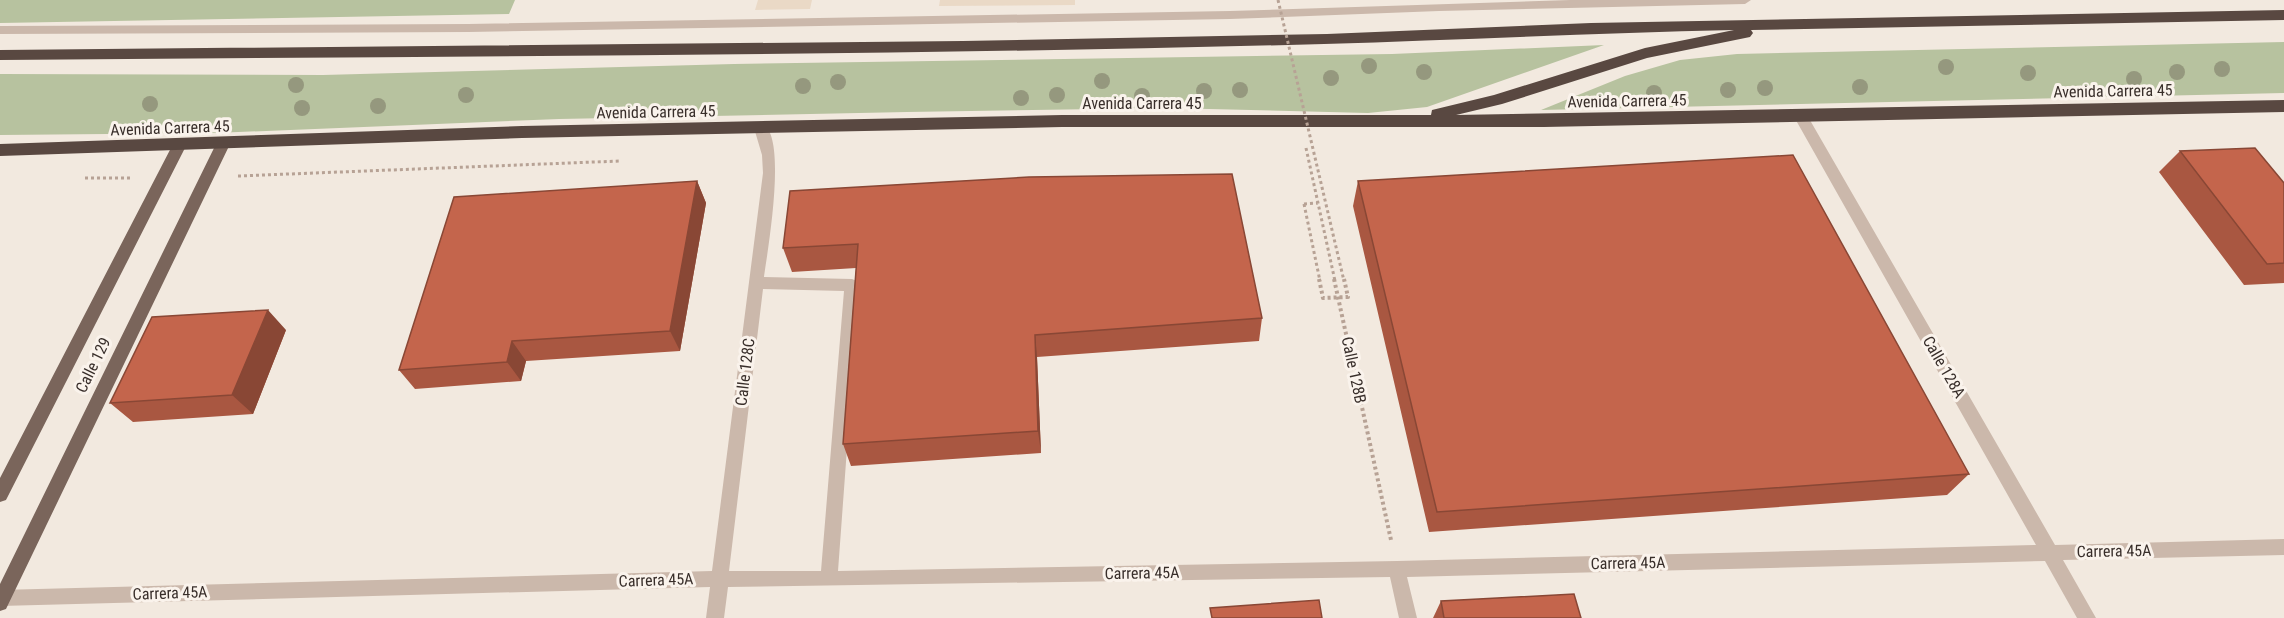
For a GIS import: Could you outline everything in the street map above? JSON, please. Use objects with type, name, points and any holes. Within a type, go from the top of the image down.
[{"type":"highway","points":[[0,56],[1327,39],[1591,28],[2284,15]]},
{"type":"highway","points":[[1410,121],[1496,100],[1645,53],[1794,23]]},
{"type":"highway","name":"Avenida Carrera 45","points":[[0,150],[179,146],[522,132],[1062,121],[1556,121],[2284,106]]},
{"type":"main road","name":"Calle 129","points":[[1,600],[223,144]]},
{"type":"main road","name":"Calle 129","points":[[0,495],[179,146]]},
{"type":"street","points":[[0,30],[468,28],[1147,16],[1744,0]]},
{"type":"street","name":"Calle 128A","points":[[1800,116],[2087,618]]},
{"type":"street","name":"Calle 128C","points":[[715,618],[770,173],[770,155],[760,128]]},
{"type":"street","points":[[756,283],[852,285],[829,579]]},
{"type":"street","name":"Carrera 45A","points":[[1,600],[720,579],[1397,569],[2284,547]]},
{"type":"street","points":[[1397,569],[1408,618]]},
{"type":"path","points":[[1278,0],[1348,297],[1323,298],[1304,204],[1318,203]]},
{"type":"path","name":"Calle 128B","points":[[1300,121],[1397,569]]},
{"type":"path","points":[[207,177],[628,161]]},
{"type":"path","points":[[80,178],[162,178]]},
{"type":"green space","points":[[0,0],[515,0],[509,14],[0,23]]},
{"type":"green space","points":[[2284,42],[2284,93],[1541,110],[1625,76],[1680,60],[1737,54]]},
{"type":"green space","points":[[1604,45],[1427,107],[1368,113],[1167,108],[907,112],[559,119],[214,133],[0,135],[0,74],[323,75],[734,64],[1392,54]]},
{"type":"shaded area","points":[[758,0],[812,0],[810,9],[755,10]]},
{"type":"shaded area","points":[[940,0],[1075,0],[1075,5],[939,6]]},
{"type":"building","points":[[2255,148],[2284,183],[2284,263],[2267,264],[2180,151]]},
{"type":"building","points":[[1793,155],[1969,474],[1437,512],[1358,181]]},
{"type":"building","points":[[1232,174],[1262,318],[1035,335],[1038,431],[843,444],[858,244],[783,248],[790,191],[1029,177]]},
{"type":"building","points":[[697,181],[670,331],[512,341],[507,362],[399,370],[454,197]]},
{"type":"building","points":[[268,310],[232,395],[110,403],[152,317]]},
{"type":"building","points":[[1574,594],[1581,618],[1444,618],[1441,601]]},
{"type":"building","points":[[1319,600],[1322,618],[1212,618],[1210,608]]}]
